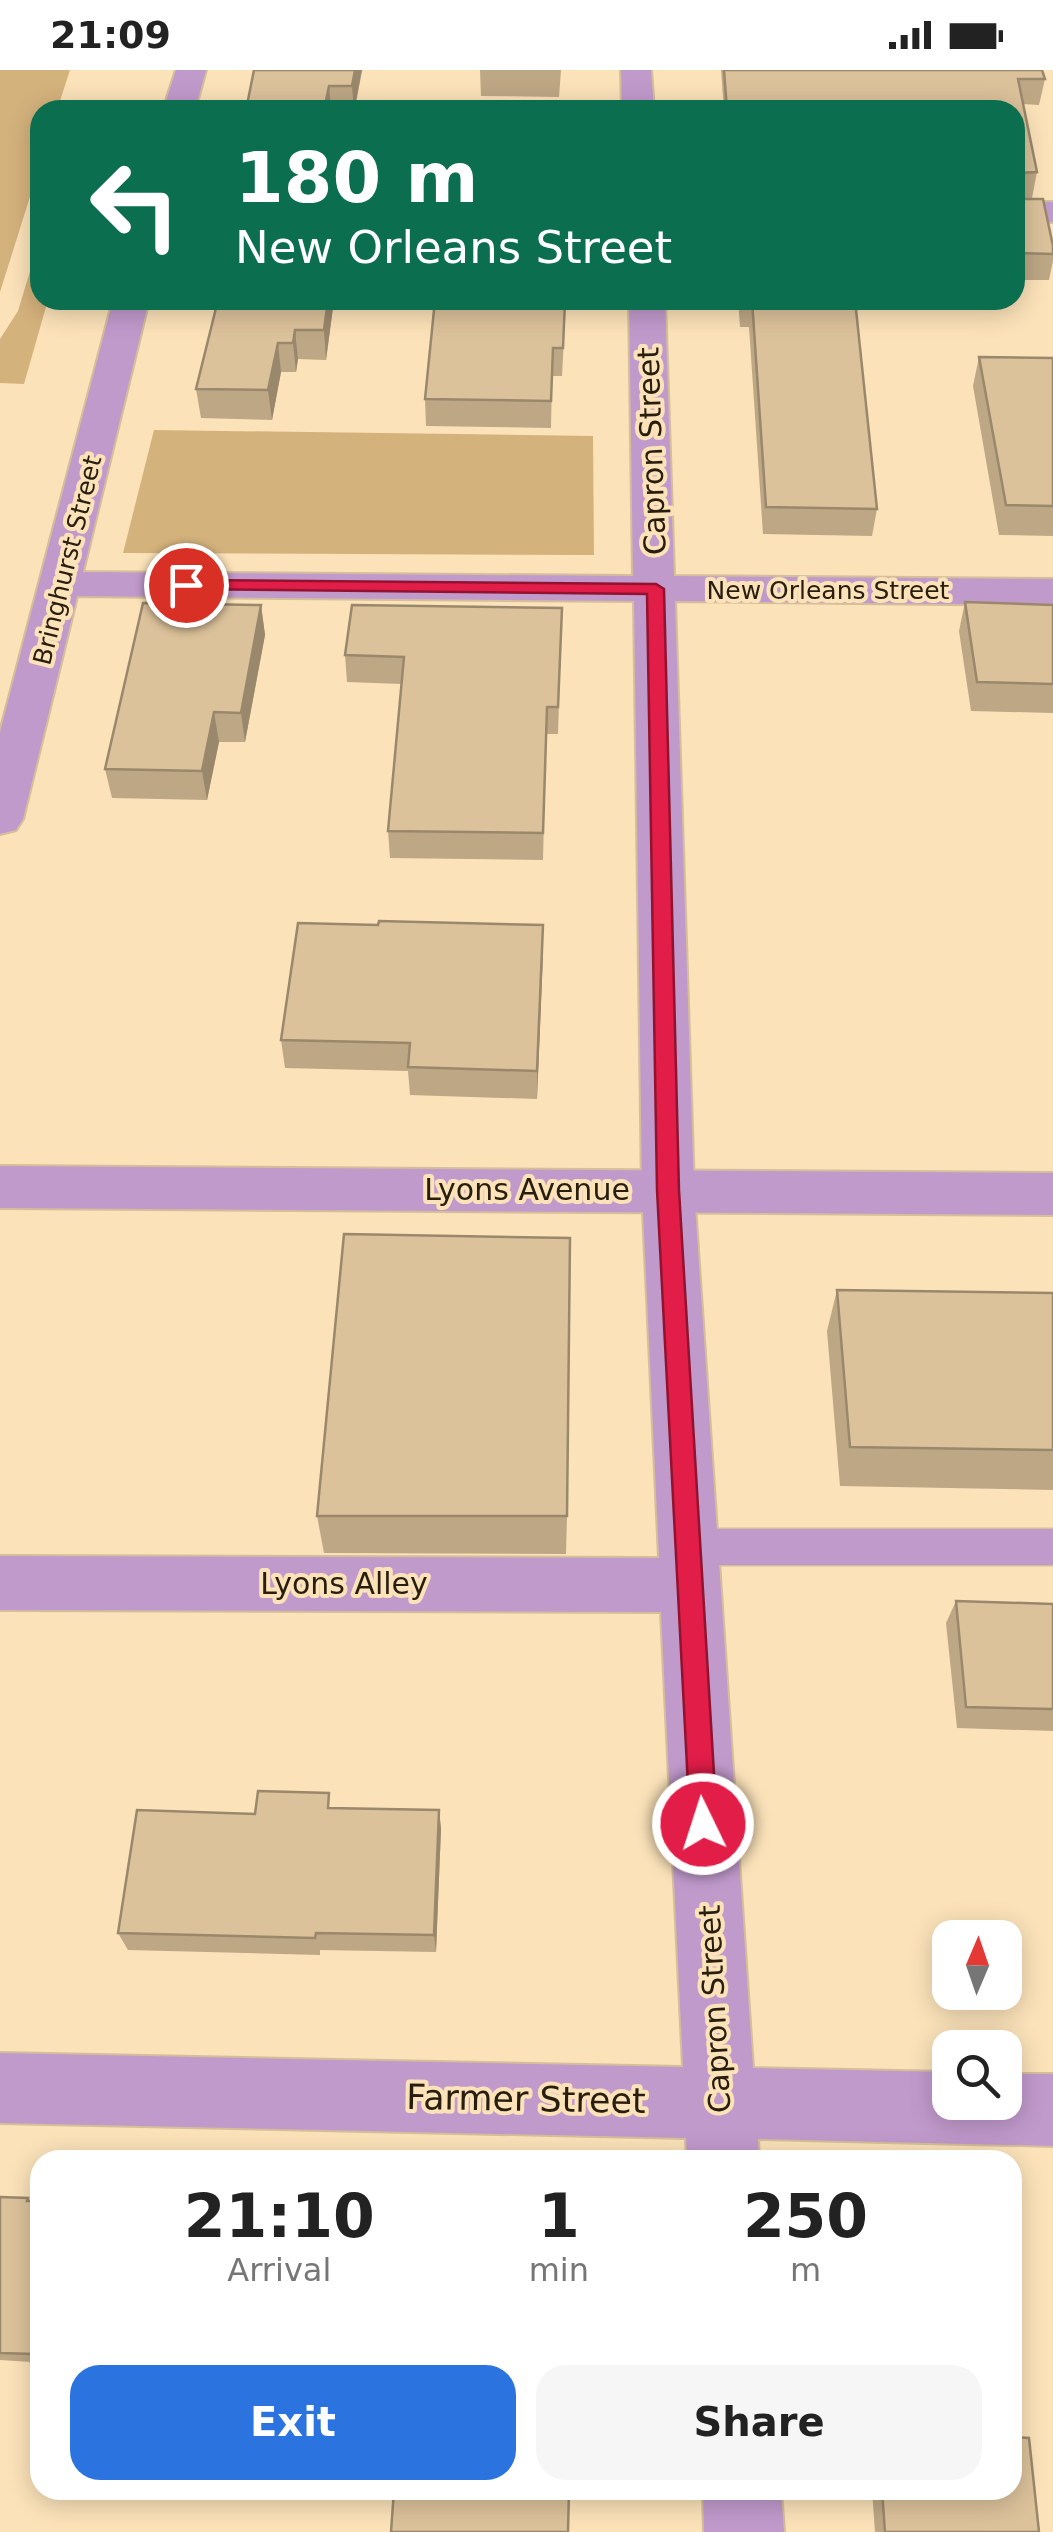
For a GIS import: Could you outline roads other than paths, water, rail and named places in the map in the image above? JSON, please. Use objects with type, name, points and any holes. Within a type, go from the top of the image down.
[{"type":"street","points":[[183,100],[191,70]]},
{"type":"street","points":[[636,70],[638,100]]},
{"type":"street","points":[[1025,212],[1053,212]]},
{"type":"street","name":"Bringhurst Street","points":[[0,819],[129,310]]},
{"type":"street","name":"Capron Street","points":[[647,310],[668,1190],[722,2132]]},
{"type":"street","name":"New Orleans Street","points":[[62,584],[1053,592]]},
{"type":"street","name":"Lyons Avenue","points":[[0,1187],[1053,1194]]},
{"type":"street","name":"Lyons Alley","points":[[0,1583],[687,1566]]},
{"type":"street","name":"Farmer Street","points":[[0,2088],[722,2132],[1053,2110]]},
{"type":"street","points":[[742,2500],[744,2532]]},
{"type":"lane","points":[[687,1566],[1053,1548]]}]
